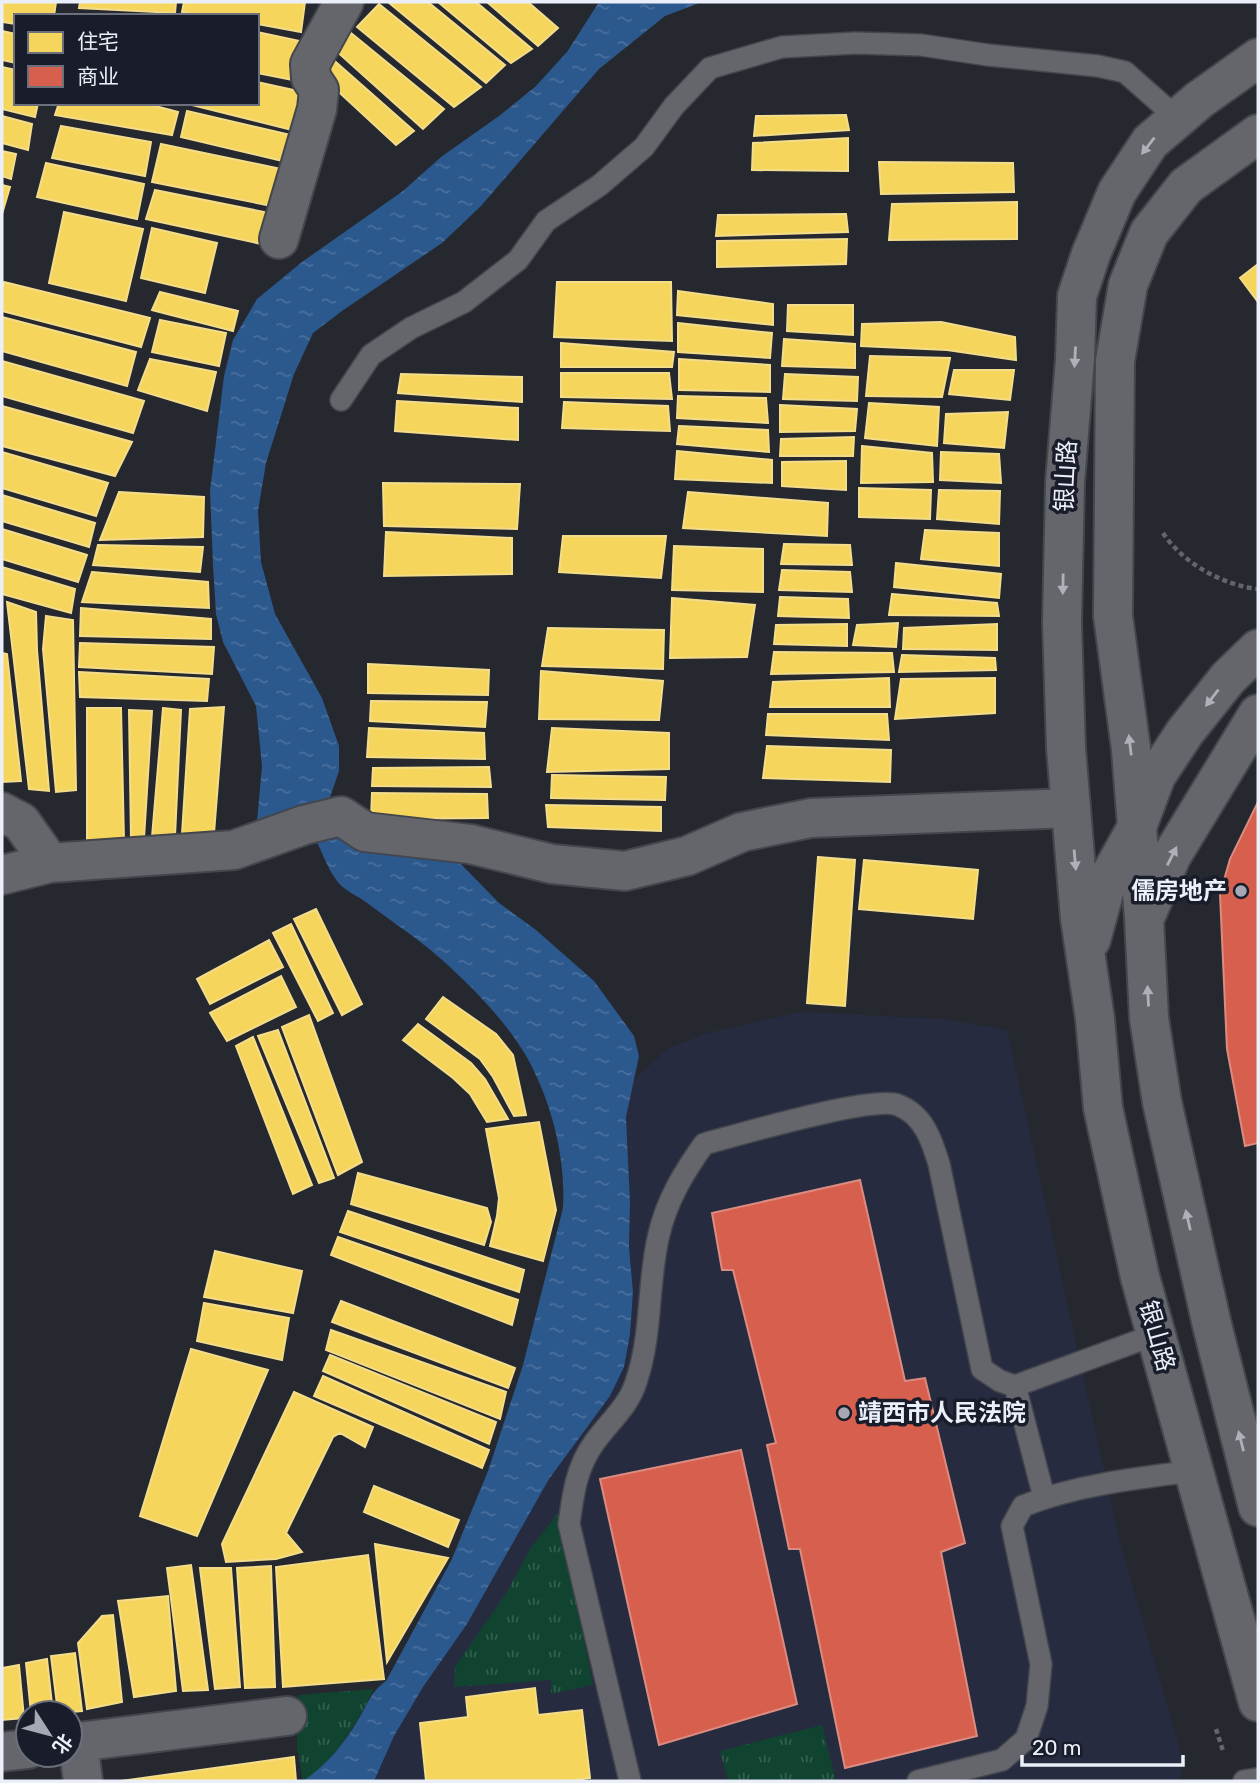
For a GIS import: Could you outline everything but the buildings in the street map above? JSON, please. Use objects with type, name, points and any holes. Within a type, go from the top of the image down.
[{"type":"main road","points":[[279,239],[317,109],[319,90],[311,78],[310,64],[344,2]]},
{"type":"main road","name":"银山路","points":[[1258,58],[1177,118],[1150,142],[1117,192],[1091,254],[1077,296],[1065,482],[1062,624],[1071,808],[1080,918],[1095,1019],[1102,1108],[1140,1277],[1258,1702]]},
{"type":"main road","name":"银山路","points":[[1258,134],[1186,186],[1149,233],[1128,285],[1115,361],[1113,616],[1131,749],[1149,1018],[1162,1102],[1212,1325],[1258,1507]]},
{"type":"main road","name":"银山路","points":[[1086,964],[1108,881],[1137,827],[1156,776],[1185,732],[1228,678],[1258,649]]},
{"type":"main road","name":"银山路","points":[[1144,918],[1172,855],[1258,714]]},
{"type":"main road","points":[[2,875],[50,863],[234,850],[304,825],[341,816],[365,832],[470,844],[552,864],[625,871],[687,856],[743,832],[811,818],[1071,808]]},
{"type":"main road","points":[[2,812],[22,822],[50,863]]},
{"type":"main road","points":[[84,1741],[287,1716]]},
{"type":"lane","points":[[341,400],[371,355],[411,328],[464,302],[518,260],[547,221],[600,185],[644,147],[674,106],[710,68],[782,47],[856,43],[921,45],[1098,66],[1125,72],[1177,118]]},
{"type":"lane","points":[[630,1781],[569,1524],[574,1485],[583,1461],[635,1385],[647,1346],[659,1235],[671,1195],[704,1144],[864,1104],[897,1104],[916,1117],[930,1136],[939,1164],[982,1369],[1000,1381],[1015,1386],[1157,1334]]},
{"type":"lane","points":[[1015,1386],[1044,1497]]},
{"type":"lane","points":[[918,1781],[1002,1760],[1026,1740],[1037,1706],[1041,1664],[1012,1526],[1023,1506],[1044,1497],[1144,1477],[1194,1471]]},
{"type":"lane","points":[[1244,1781],[1258,1779]]},
{"type":"path","points":[[1157,524],[1170,544],[1198,568],[1244,587],[1258,589]]},
{"type":"shaded area","name":"靖西市人民法院","points":[[801,1012],[944,1019],[1007,1030],[1120,1543],[1181,1753],[1180,1781],[374,1781],[394,1736],[423,1687],[467,1624],[549,1479],[610,1396],[630,1334],[633,1292],[629,1247],[626,1117],[632,1082],[667,1049],[707,1033]]},
{"type":"green space","points":[[558,1513],[593,1685],[551,1694],[551,1680],[454,1687],[455,1667],[507,1592],[530,1549]]},
{"type":"green space","points":[[374,1689],[353,1728],[336,1751],[303,1781],[297,1747],[298,1695]]},
{"type":"green space","points":[[822,1725],[836,1781],[728,1781],[720,1751]]},
{"type":"water","points":[[599,2],[702,2],[665,16],[599,69],[481,206],[442,243],[313,333],[294,374],[266,463],[258,511],[261,562],[275,614],[322,698],[339,746],[339,771],[328,803],[256,832],[262,766],[256,706],[223,642],[216,614],[213,565],[210,491],[224,376],[233,340],[257,299],[302,262],[403,191],[441,157],[535,87],[567,52]]},
{"type":"water","points":[[343,828],[442,854],[459,862],[499,903],[536,930],[594,981],[634,1036],[639,1056],[626,1117],[629,1247],[633,1292],[624,1367],[610,1396],[549,1479],[467,1624],[423,1687],[394,1736],[374,1781],[303,1781],[341,1746],[373,1694],[386,1681],[451,1561],[488,1471],[523,1365],[563,1208],[562,1169],[555,1129],[542,1090],[525,1054],[493,1011],[454,971],[420,942],[337,881],[313,834]]},
{"type":"place","name":"儒房地产","points":[[1241,891]]},
{"type":"place","name":"靖西市人民法院","points":[[844,1413]]}]
